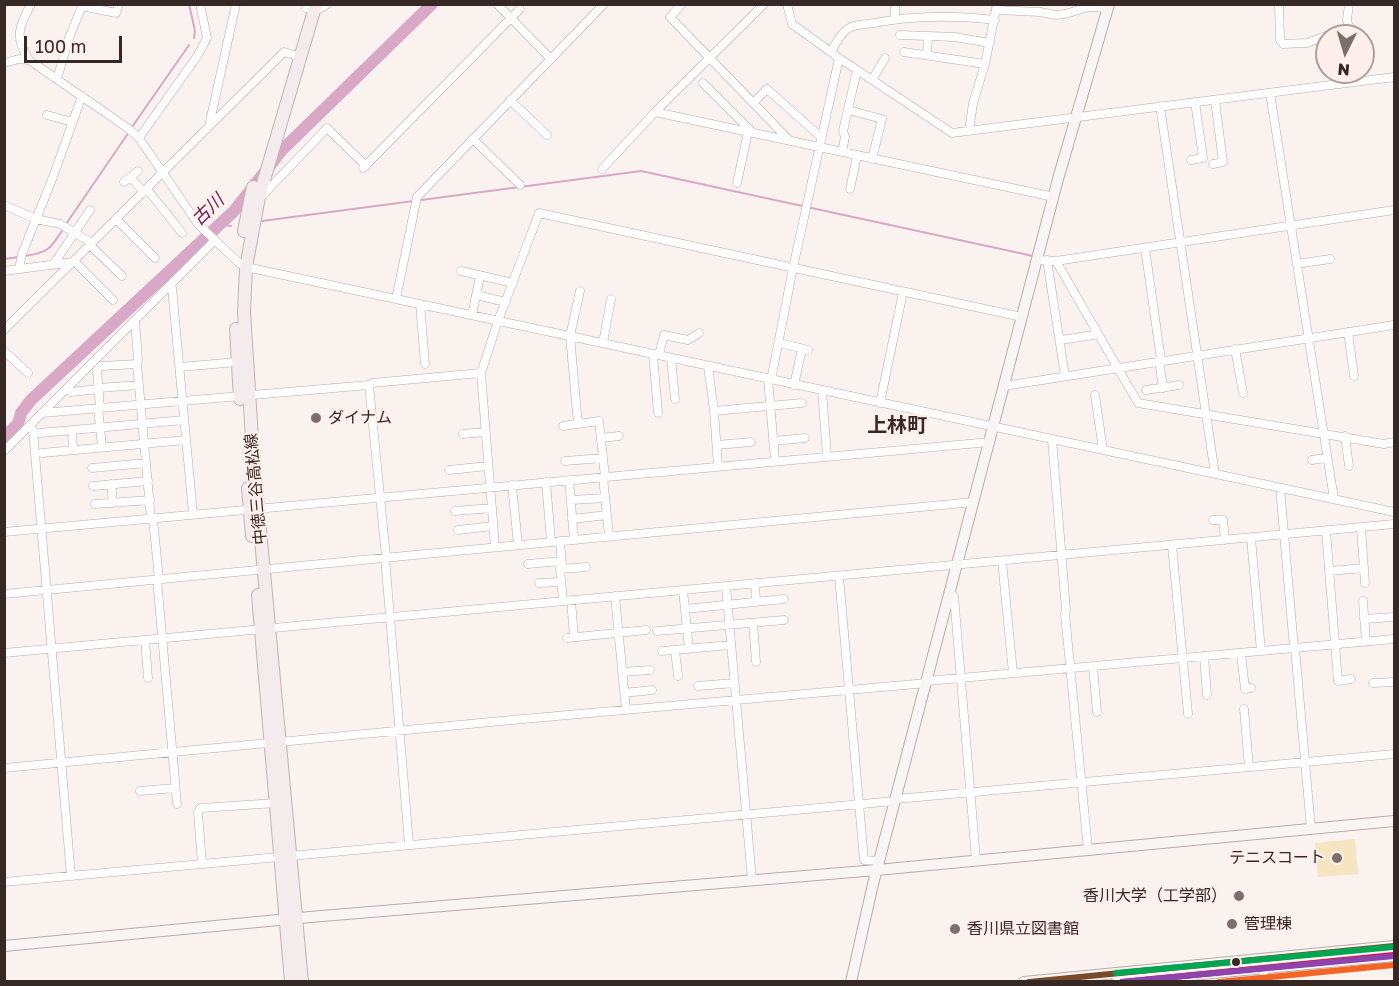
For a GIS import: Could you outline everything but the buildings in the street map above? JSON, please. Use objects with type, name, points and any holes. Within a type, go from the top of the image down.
[{"type":"main road","name":"中徳三谷高松線","points":[[244,396],[237,362],[236,312],[259,164],[311,7]]},
{"type":"main road","name":"中徳三谷高松線","points":[[255,201],[271,152],[296,56]]},
{"type":"main road","name":"中徳三谷高松線","points":[[243,265],[244,396],[292,919],[302,981]]},
{"type":"main road","name":"中徳三谷高松線","points":[[275,743],[276,803],[286,857]]},
{"type":"main road","name":"中徳三谷高松線","points":[[291,981],[292,919]]},
{"type":"street","points":[[30,4],[20,29],[19,44],[28,60],[139,138],[198,224],[243,265],[1395,512]]},
{"type":"street","points":[[57,79],[69,38],[82,6],[116,13],[119,4]]},
{"type":"street","points":[[139,138],[207,38],[200,4]]},
{"type":"street","points":[[209,126],[236,4]]},
{"type":"street","points":[[311,7],[321,9],[327,4]]},
{"type":"street","points":[[497,4],[553,56]]},
{"type":"street","points":[[396,299],[416,201],[604,4]]},
{"type":"street","points":[[682,4],[670,17],[790,141]]},
{"type":"street","points":[[602,169],[655,112],[764,4]]},
{"type":"street","points":[[787,4],[792,24],[952,133],[1333,84]]},
{"type":"street","points":[[895,4],[895,19]]},
{"type":"street","points":[[1279,4],[1280,40],[1283,44],[1315,41]]},
{"type":"street","points":[[1348,24],[1349,4]]},
{"type":"street","points":[[852,981],[878,865],[993,427],[1022,317],[1042,260],[1054,197],[1109,6],[1089,7],[1055,15],[997,7],[985,64],[973,103],[972,130]]},
{"type":"street","points":[[255,201],[327,128],[364,167],[520,9]]},
{"type":"street","points":[[831,52],[843,34],[851,27],[895,19],[930,16],[964,16],[995,20]]},
{"type":"street","points":[[900,35],[990,42]]},
{"type":"street","points":[[927,54],[928,37]]},
{"type":"street","points":[[4,330],[284,52],[296,56]]},
{"type":"street","points":[[904,52],[985,64]]},
{"type":"street","points":[[775,460],[770,379],[839,58]]},
{"type":"street","points":[[872,80],[885,58]]},
{"type":"street","points":[[4,63],[28,60]]},
{"type":"street","points":[[842,152],[845,137],[843,131],[857,70]]},
{"type":"street","points":[[1375,78],[1395,76]]},
{"type":"street","points":[[703,82],[750,132]]},
{"type":"street","points":[[753,103],[767,89],[821,143]]},
{"type":"street","points":[[1270,93],[1334,499]]},
{"type":"street","points":[[19,269],[22,254],[81,96]]},
{"type":"street","points":[[510,100],[547,135]]},
{"type":"street","points":[[1213,164],[1223,162],[1215,100]]},
{"type":"street","points":[[1191,160],[1203,158],[1195,102]]},
{"type":"street","points":[[1160,106],[1215,474]]},
{"type":"street","points":[[848,110],[882,119],[872,159]]},
{"type":"street","points":[[655,112],[790,141],[821,143],[857,156],[1054,197]]},
{"type":"street","points":[[47,115],[72,123]]},
{"type":"street","points":[[737,183],[750,132]]},
{"type":"street","points":[[473,139],[520,185]]},
{"type":"street","points":[[850,189],[857,156]]},
{"type":"street","points":[[138,171],[127,180],[145,190],[182,233]]},
{"type":"street","points":[[4,205],[36,219],[60,224],[75,232],[91,244],[122,276]]},
{"type":"street","points":[[53,265],[90,210]]},
{"type":"street","points":[[1042,260],[1056,261],[1395,210]]},
{"type":"street","points":[[495,547],[481,373],[539,213],[1022,317]]},
{"type":"street","points":[[116,219],[156,258]]},
{"type":"street","points":[[4,451],[214,239]]},
{"type":"street","points":[[1145,248],[1163,388]]},
{"type":"street","points":[[1297,264],[1330,259]]},
{"type":"street","points":[[1042,260],[1060,340],[1065,376]]},
{"type":"street","points":[[1056,261],[1138,403],[1384,444],[1395,442]]},
{"type":"street","points":[[4,271],[73,262]]},
{"type":"street","points":[[73,262],[113,300]]},
{"type":"street","points":[[461,271],[513,283]]},
{"type":"street","points":[[472,315],[480,276]]},
{"type":"street","points":[[172,288],[193,514]]},
{"type":"street","points":[[578,424],[570,336],[580,291]]},
{"type":"street","points":[[880,403],[903,292]]},
{"type":"street","points":[[476,295],[506,302]]},
{"type":"street","points":[[603,343],[606,311],[611,299]]},
{"type":"street","points":[[420,304],[425,364]]},
{"type":"street","points":[[135,320],[137,364],[177,804]]},
{"type":"street","points":[[1004,386],[1395,325]]},
{"type":"street","points":[[1348,332],[1354,376]]},
{"type":"street","points":[[658,413],[656,355],[664,335],[688,340],[699,333]]},
{"type":"street","points":[[1060,340],[1094,335]]},
{"type":"street","points":[[779,343],[805,349],[794,384]]},
{"type":"street","points":[[1236,349],[1243,393]]},
{"type":"street","points":[[4,351],[28,374]]},
{"type":"street","points":[[671,358],[675,399]]},
{"type":"street","points":[[180,367],[237,362]]},
{"type":"street","points":[[102,447],[97,370],[100,366],[137,364]]},
{"type":"street","points":[[708,366],[718,466]]},
{"type":"street","points":[[42,413],[481,373]]},
{"type":"street","points":[[71,392],[139,384]]},
{"type":"street","points":[[369,385],[409,844]]},
{"type":"street","points":[[1146,390],[1179,385]]},
{"type":"street","points":[[822,390],[827,456]]},
{"type":"street","points":[[1095,395],[1104,450]]},
{"type":"street","points":[[714,411],[802,403]]},
{"type":"street","points":[[40,433],[184,420]]},
{"type":"street","points":[[563,426],[599,422],[609,536]]},
{"type":"street","points":[[30,424],[33,430],[71,876]]},
{"type":"street","points":[[72,430],[73,450]]},
{"type":"street","points":[[463,434],[485,432]]},
{"type":"street","points":[[601,438],[619,436]]},
{"type":"street","points":[[1345,436],[1349,466]]},
{"type":"street","points":[[773,441],[805,438]]},
{"type":"street","points":[[1052,439],[1070,669],[1088,850]]},
{"type":"street","points":[[42,453],[186,440]]},
{"type":"street","points":[[717,446],[751,442]]},
{"type":"street","points":[[4,532],[990,442]]},
{"type":"street","points":[[565,461],[603,458]]},
{"type":"street","points":[[1312,460],[1326,458]]},
{"type":"street","points":[[92,468],[146,462]]},
{"type":"street","points":[[449,470],[488,466]]},
{"type":"street","points":[[569,480],[574,539]]},
{"type":"street","points":[[93,486],[148,482]]},
{"type":"street","points":[[546,482],[562,565],[561,582],[567,600],[571,638],[646,630]]},
{"type":"street","points":[[111,484],[113,503]]},
{"type":"street","points":[[512,485],[518,545]]},
{"type":"street","points":[[1280,488],[1311,829]]},
{"type":"street","points":[[571,500],[605,498]]},
{"type":"street","points":[[95,504],[150,500]]},
{"type":"street","points":[[4,594],[974,502]]},
{"type":"street","points":[[455,511],[492,508]]},
{"type":"street","points":[[572,519],[607,515]]},
{"type":"street","points":[[1213,520],[1223,520],[1225,540]]},
{"type":"street","points":[[4,653],[1395,524]]},
{"type":"street","points":[[458,530],[493,526]]},
{"type":"street","points":[[1361,528],[1365,583]]},
{"type":"street","points":[[1326,531],[1338,681],[1351,680]]},
{"type":"street","points":[[1251,538],[1261,651]]},
{"type":"street","points":[[1172,545],[1188,714]]},
{"type":"street","points":[[1002,561],[1013,674]]},
{"type":"street","points":[[528,564],[586,567]]},
{"type":"street","points":[[1329,571],[1364,568]]},
{"type":"street","points":[[839,576],[864,860],[878,865]]},
{"type":"street","points":[[539,583],[561,582]]},
{"type":"street","points":[[755,583],[756,602]]},
{"type":"street","points":[[726,586],[752,880]]},
{"type":"street","points":[[683,590],[689,649]]},
{"type":"street","points":[[950,595],[954,596],[975,860]]},
{"type":"street","points":[[615,596],[626,710]]},
{"type":"street","points":[[685,609],[784,599]]},
{"type":"street","points":[[1363,601],[1366,642]]},
{"type":"street","points":[[1364,620],[1395,617]]},
{"type":"street","points":[[657,631],[784,620]]},
{"type":"street","points":[[753,623],[756,662]]},
{"type":"street","points":[[4,768],[1395,639]]},
{"type":"street","points":[[145,640],[148,678]]},
{"type":"street","points":[[662,651],[731,645]]},
{"type":"street","points":[[675,650],[678,676]]},
{"type":"street","points":[[1241,653],[1245,688],[1251,688]]},
{"type":"street","points":[[1204,656],[1207,695]]},
{"type":"street","points":[[1093,667],[1097,712]]},
{"type":"street","points":[[622,672],[650,669]]},
{"type":"street","points":[[1373,683],[1395,682]]},
{"type":"street","points":[[698,686],[734,683]]},
{"type":"street","points":[[624,693],[652,690]]},
{"type":"street","points":[[1244,709],[1249,767]]},
{"type":"street","points":[[4,882],[1395,754]]},
{"type":"street","points":[[140,791],[175,788]]},
{"type":"street","points":[[202,864],[198,812],[201,808],[276,803]]},
{"type":"street","points":[[4,946],[752,880],[878,865],[975,860],[1395,821]]},
{"type":"street","points":[[1024,981],[1130,978],[1263,964],[1395,946]]},
{"type":"street","points":[[1263,964],[1395,956]]},
{"type":"street","points":[[1263,964],[1266,981]]},
{"type":"street","points":[[1118,981],[1130,978]]},
{"type":"shaded area","name":"テニスコート","points":[[1355,839],[1358,874],[1318,877],[1315,843]]},
{"type":"waterway","points":[[189,4],[195,31],[194,38]]},
{"type":"waterway","name":"古川","points":[[4,437],[18,424],[21,413],[31,400],[234,211],[282,150],[432,4]]},
{"type":"waterway","points":[[132,127],[189,45]]},
{"type":"waterway","points":[[66,224],[129,132]]},
{"type":"waterway","points":[[262,221],[641,171],[1033,256]]},
{"type":"waterway","points":[[221,224],[231,226]]},
{"type":"waterway","points":[[25,256],[45,251],[64,228]]},
{"type":"waterway","points":[[4,259],[19,257]]},
{"type":"transit line","points":[[1029,982],[1394,946]]},
{"type":"transit line","points":[[1116,973],[1393,947]]},
{"type":"transit line","points":[[1122,982],[1394,955]]},
{"type":"transit line","points":[[1122,982],[1394,956]]},
{"type":"transit line","points":[[1219,982],[1394,965]]},
{"type":"place","name":"ダイナム","points":[[316,418]]},
{"type":"place","name":"テニスコート","points":[[1337,858]]},
{"type":"place","name":"香川大学（工学部）","points":[[1239,896]]},
{"type":"place","name":"管理棟","points":[[1232,924]]},
{"type":"place","name":"香川県立図書館","points":[[955,929]]},
{"type":"district","name":"上林町","points":[[897,426]]}]
